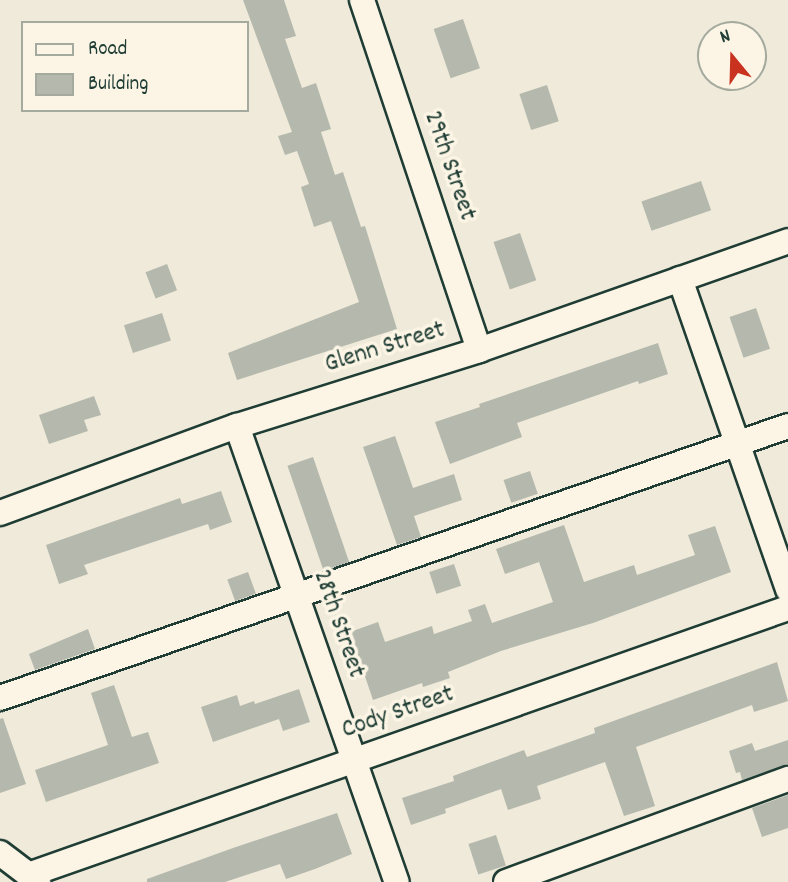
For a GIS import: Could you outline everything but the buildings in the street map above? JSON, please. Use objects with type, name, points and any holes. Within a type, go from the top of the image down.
[{"type":"street","name":"29th Street","points":[[362,0],[480,350]]},
{"type":"street","name":"Glenn Street","points":[[0,513],[237,426],[480,350],[788,241]]},
{"type":"street","points":[[680,279],[788,590]]},
{"type":"street","name":"28th Street","points":[[237,426],[397,882]]},
{"type":"street","points":[[0,698],[788,426]]},
{"type":"street","name":"Cody Street","points":[[33,878],[354,760],[788,608]]},
{"type":"street","points":[[506,882],[788,779]]},
{"type":"street","points":[[0,853],[33,878]]}]
